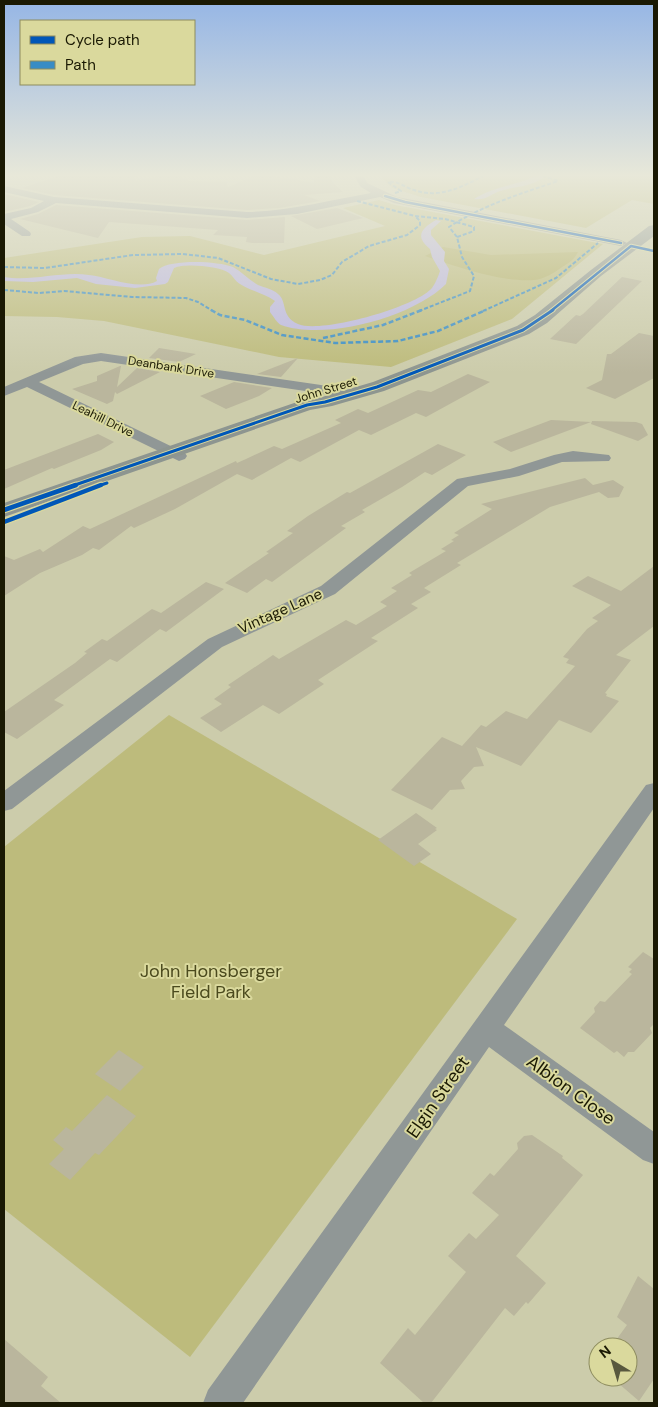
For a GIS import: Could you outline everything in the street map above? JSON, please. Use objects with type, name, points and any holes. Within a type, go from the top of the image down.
[{"type":"main road","name":"John Street","points":[[4,510],[175,453],[307,405],[320,404],[344,396],[363,389],[368,383],[520,324],[628,242]]},
{"type":"main road","name":"John Street","points":[[626,244],[630,242]]},
{"type":"main road","points":[[626,244],[654,251]]},
{"type":"main road","name":"John Street","points":[[4,522],[175,453]]},
{"type":"street","points":[[614,242],[626,244]]},
{"type":"street","name":"Deanbank Drive","points":[[4,392],[80,360],[101,357],[321,389],[344,396]]},
{"type":"street","name":"Leahill Drive","points":[[27,382],[175,453]]},
{"type":"street","name":"Vintage Lane","points":[[4,803],[215,643],[243,627],[305,603],[328,590],[463,482],[513,473],[560,458],[573,456],[602,458]]},
{"type":"street","name":"Elgin Street","points":[[221,1403],[654,790]]},
{"type":"street","name":"Albion Close","points":[[487,1029],[654,1150]]},
{"type":"green space","points":[[111,242],[212,242],[264,255],[320,242],[591,242],[603,244],[512,319],[391,367],[279,357],[104,321],[57,317],[4,316],[4,258]]},
{"type":"green space","name":"John Honsberger Field Park","points":[[169,715],[517,919],[190,1357],[4,1209],[4,847]]},
{"type":"shaded area","points":[[423,242],[436,242],[445,252],[444,261],[449,269],[446,284],[413,307],[368,323],[344,328],[300,329],[281,325],[270,312],[270,307],[275,301],[240,284],[229,273],[210,267],[179,266],[174,268],[168,282],[165,284],[135,288],[96,284],[77,278],[33,282],[4,281],[4,277],[25,278],[78,274],[141,285],[157,281],[159,269],[165,266],[184,262],[217,263],[233,267],[258,285],[276,292],[281,297],[286,313],[292,321],[310,326],[326,325],[368,317],[389,310],[408,303],[432,288],[440,271],[430,249]]},
{"type":"shaded area","points":[[443,247],[491,255],[578,252],[571,261],[549,275],[534,280],[522,280],[479,273],[425,256]]},
{"type":"building","points":[[246,242],[284,242],[284,243]]},
{"type":"building","points":[[622,277],[642,281],[576,344],[550,339],[576,315],[580,316],[583,314]]},
{"type":"building","points":[[639,333],[654,336],[654,378],[615,399],[586,388],[602,380],[607,354],[611,354]]},
{"type":"building","points":[[159,348],[196,354],[179,362],[149,358]]},
{"type":"building","points":[[298,358],[281,377],[257,374]]},
{"type":"building","points":[[120,366],[117,387],[137,368],[160,372],[117,394],[115,392],[113,401],[107,404],[72,389],[97,381],[97,376]]},
{"type":"building","points":[[468,374],[490,382],[426,417],[416,413],[371,435],[359,430],[300,462],[291,458],[252,480],[237,474],[175,509],[134,528],[131,526],[99,550],[93,548],[82,555],[40,573],[4,596],[4,556],[14,560],[40,549],[43,552],[83,526],[90,529],[236,461],[237,463],[274,446],[282,449],[341,423],[335,420],[358,409],[368,413],[418,390],[431,392]]},
{"type":"building","points":[[234,382],[272,388],[259,396],[226,409],[200,396]]},
{"type":"building","points":[[551,420],[591,422],[511,452],[493,442]]},
{"type":"building","points":[[592,421],[636,422],[642,424],[648,435],[638,441],[591,424]]},
{"type":"building","points":[[98,434],[114,442],[101,450],[54,469],[52,468],[4,489],[4,470]]},
{"type":"building","points":[[438,444],[466,455],[432,475],[425,472],[362,510],[365,512],[341,526],[346,528],[272,582],[266,579],[247,593],[225,583],[269,553],[266,552],[293,533],[287,531],[308,516],[347,492],[350,493]]},
{"type":"building","points":[[585,478],[593,485],[613,480],[624,487],[619,497],[608,498],[599,492],[550,507],[457,563],[461,565],[424,588],[431,592],[411,604],[418,608],[371,638],[378,641],[318,680],[324,684],[279,714],[263,705],[221,732],[200,718],[222,704],[214,699],[231,687],[228,685],[273,655],[279,659],[346,620],[356,625],[387,606],[380,602],[397,591],[391,588],[412,575],[409,573],[446,551],[441,549],[454,541],[451,540],[459,535],[454,533],[492,509],[481,504]]},
{"type":"building","points":[[654,566],[654,626],[616,655],[631,660],[605,693],[607,694],[606,696],[619,701],[591,733],[559,720],[521,766],[476,747],[484,766],[474,767],[461,781],[465,789],[450,790],[432,810],[391,790],[442,737],[462,746],[481,725],[486,727],[506,711],[527,719],[575,666],[566,663],[569,659],[563,657],[587,629],[598,621],[592,618],[611,605],[572,586],[588,576],[621,591]]},
{"type":"building","points":[[206,582],[224,589],[166,632],[160,629],[117,662],[110,659],[54,700],[64,705],[17,739],[4,732],[4,712],[75,663],[87,653],[84,652],[102,639],[107,641],[152,609],[161,613]]},
{"type":"building","points":[[416,813],[437,828],[435,829],[437,830],[418,844],[431,854],[414,866],[378,840]]},
{"type":"building","points":[[643,952],[654,959],[654,1024],[650,1028],[652,1033],[634,1052],[628,1052],[624,1057],[617,1051],[614,1053],[580,1028],[595,1012],[594,1008],[600,1001],[605,1002],[632,974],[629,972],[632,969],[628,967]]},
{"type":"building","points":[[119,1050],[144,1067],[120,1091],[95,1074]]},
{"type":"building","points":[[107,1095],[136,1116],[99,1155],[95,1153],[70,1180],[49,1164],[64,1149],[53,1140],[66,1127],[72,1131]]},
{"type":"building","points":[[532,1135],[563,1156],[562,1158],[583,1175],[516,1256],[546,1283],[528,1304],[526,1302],[514,1316],[505,1308],[431,1403],[424,1403],[380,1363],[408,1328],[415,1335],[466,1272],[448,1256],[469,1233],[476,1239],[499,1215],[472,1193],[490,1173],[494,1176],[518,1149],[517,1143],[524,1136]]},
{"type":"building","points":[[638,1276],[654,1289],[654,1379],[639,1401],[623,1387],[638,1387],[638,1337],[618,1337],[627,1325],[617,1317]]},
{"type":"building","points":[[4,1339],[48,1377],[41,1386],[61,1403],[4,1403]]},
{"type":"marked path","points":[[4,267],[45,268],[133,255],[183,254],[218,258],[271,279],[298,284],[320,280],[332,275],[342,262],[369,246],[384,242]]},
{"type":"marked path","points":[[323,338],[383,325],[470,291],[474,276],[462,257],[458,242]]},
{"type":"marked path","points":[[4,290],[39,293],[64,291],[132,297],[186,298],[198,302],[220,315],[245,320],[282,335],[335,343],[398,341],[438,331],[556,278],[598,243]]},
{"type":"cycle path","points":[[614,242],[621,243]]},
{"type":"cycle path","points":[[4,510],[307,405],[325,402],[377,387],[523,330],[541,319],[631,246],[654,251]]},
{"type":"cycle path","points":[[4,522],[107,483]]}]
